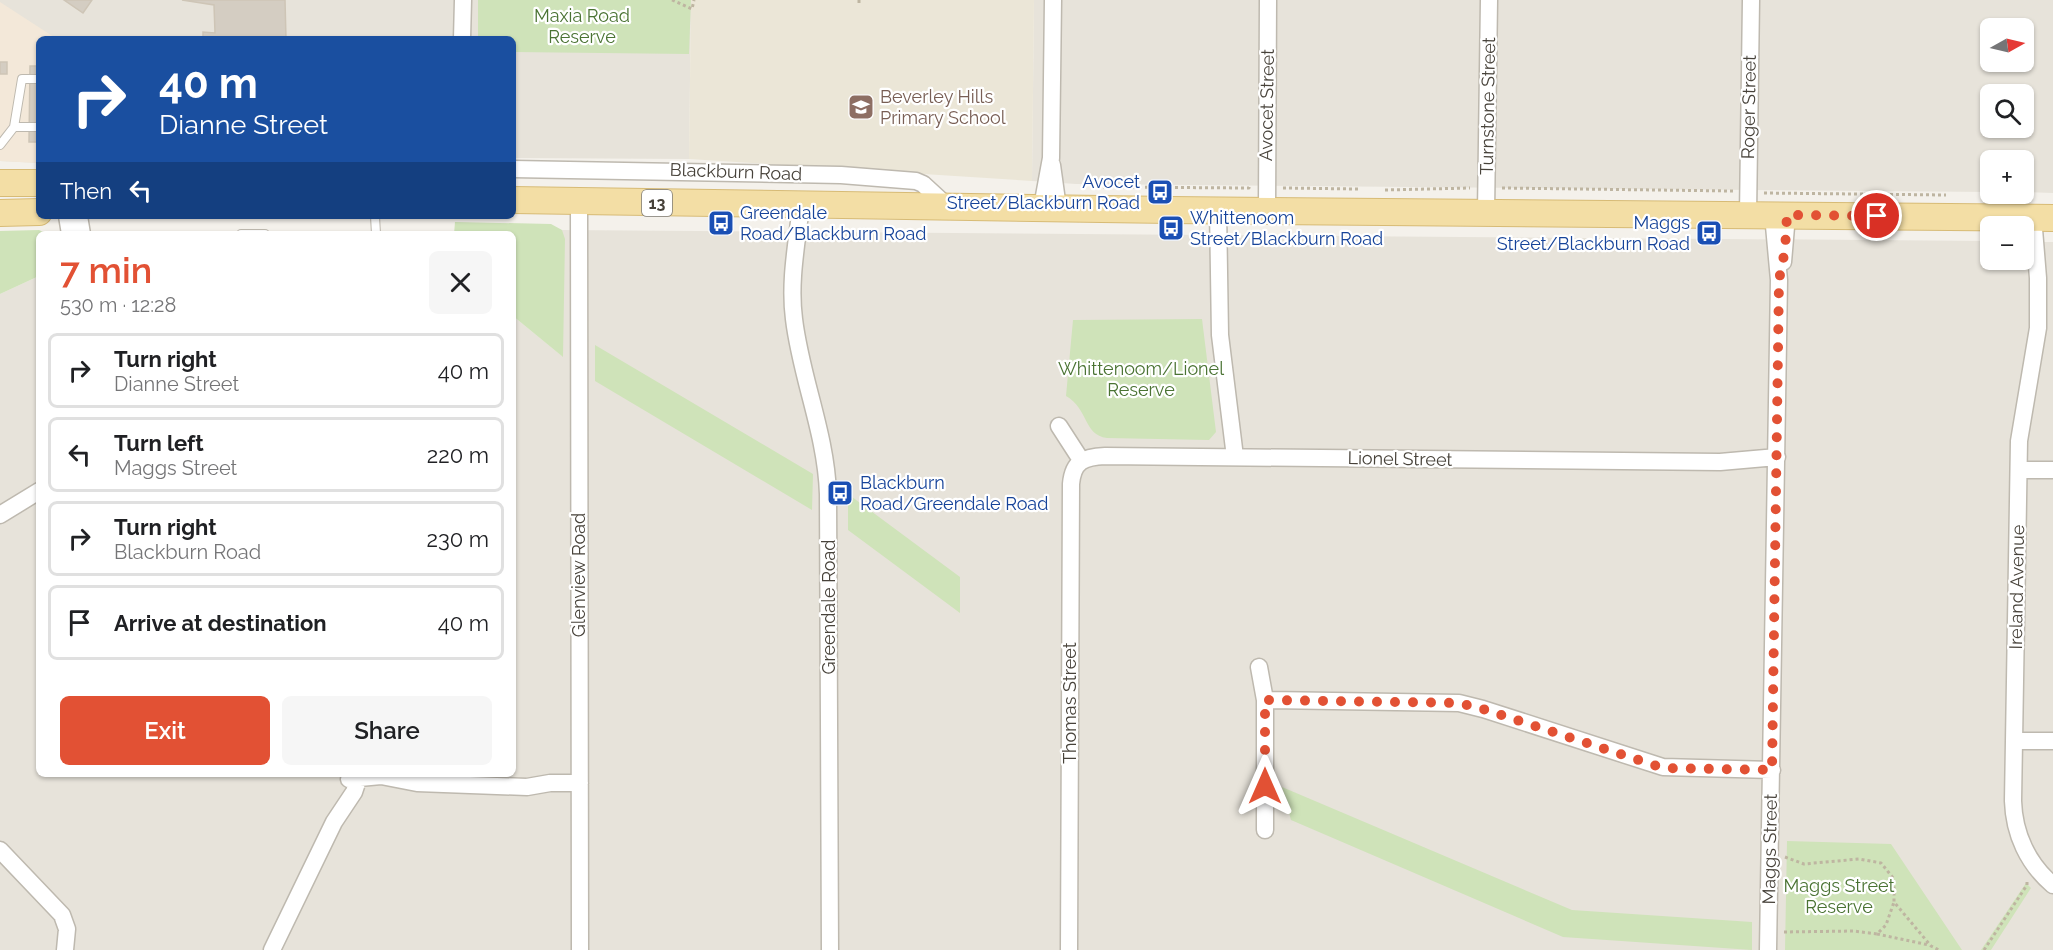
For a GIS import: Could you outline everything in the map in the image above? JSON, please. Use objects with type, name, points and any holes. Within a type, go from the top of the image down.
[{"type":"main road","points":[[0,183],[36,183]]},
{"type":"main road","name":"Blackburn Road","points":[[516,200],[1486,212],[1768,209],[2043,218]]},
{"type":"main road","points":[[0,213],[36,212]]},
{"type":"street","points":[[462,36],[463,0]]},
{"type":"street","points":[[1050,208],[1053,0]]},
{"type":"street","name":"Avocet Street","points":[[1267,210],[1268,0]]},
{"type":"street","name":"Turnstone Street","points":[[1486,212],[1489,0]]},
{"type":"street","name":"Roger Street","points":[[1751,0],[1768,209]]},
{"type":"street","name":"Blackburn Road","points":[[516,169],[807,174],[916,181],[923,184],[948,207]]},
{"type":"street","name":"Glenview Road","points":[[579,201],[580,950]]},
{"type":"street","name":"Greendale Road","points":[[794,205],[794,318],[827,463],[830,950]]},
{"type":"street","points":[[1218,209],[1220,335],[1235,457]]},
{"type":"street","name":"Maggs Street","points":[[1768,209],[1779,280],[1768,950]]},
{"type":"street","name":"Ireland Avenue","points":[[2043,218],[2038,278],[2037,339],[2020,429],[2013,801],[2016,826],[2030,860],[2053,885]]},
{"type":"street","points":[[1059,426],[1081,460]]},
{"type":"street","name":"Lionel Street","points":[[1081,460],[1105,456],[1776,463]]},
{"type":"street","name":"Thomas Street","points":[[1070,950],[1071,484],[1073,468],[1081,460]]},
{"type":"street","points":[[2019,470],[2053,470]]},
{"type":"street","points":[[0,515],[36,493]]},
{"type":"street","points":[[1259,667],[1265,700],[1265,830]]},
{"type":"street","points":[[1265,700],[1459,703],[1663,768],[1772,770]]},
{"type":"street","points":[[2014,741],[2053,741]]},
{"type":"street","points":[[272,950],[334,822],[337,807],[355,777],[393,786],[417,783],[527,787],[548,792],[580,789]]},
{"type":"street","points":[[2,856],[62,915],[68,929],[64,950]]},
{"type":"lane","points":[[0,145],[14,127],[22,79],[36,79]]},
{"type":"lane","points":[[14,127],[36,127]]},
{"type":"path","points":[[672,0],[692,9],[694,0]]},
{"type":"path","points":[[1101,187],[1249,188],[1250,176]]},
{"type":"path","points":[[1282,177],[1282,188],[1359,189]]},
{"type":"path","points":[[1381,190],[1470,189],[1470,177]]},
{"type":"path","points":[[1502,190],[1733,192],[1733,181]]},
{"type":"path","points":[[1768,209],[1949,195]]},
{"type":"path","points":[[1785,866],[1785,855],[1804,864],[1845,860],[1876,861],[1885,866],[1894,879],[1894,902],[1886,925],[1877,934]]},
{"type":"path","points":[[1894,902],[1931,946]]},
{"type":"path","points":[[1784,922],[1784,934],[1854,931],[1931,946],[1939,950]]},
{"type":"shaded area","points":[[0,0],[691,0],[689,159],[516,158],[516,36],[36,36],[36,163],[0,161]]},
{"type":"shaded area","name":"Beverley Hills Primary School","points":[[691,0],[1034,0],[1032,181],[689,159]]},
{"type":"shaded area","points":[[1034,0],[2053,0],[2053,193],[2034,192],[2034,150],[1980,150],[1980,192],[1076,184],[1032,181]]},
{"type":"shaded area","points":[[0,2],[52,36],[36,36],[36,163],[0,161]]},
{"type":"shaded area","points":[[562,230],[1980,241],[1980,270],[2034,270],[2034,242],[2053,242],[2053,950],[0,950],[0,294],[36,277],[36,777],[516,777],[516,318],[562,356]]},
{"type":"green space","name":"Maxia Road Reserve","points":[[478,0],[691,0],[689,54],[516,52],[516,36],[478,36]]},
{"type":"green space","points":[[455,222],[551,224],[562,230],[565,239],[563,357],[516,318],[516,231],[454,231]]},
{"type":"green space","points":[[39,230],[41,231],[36,231],[36,277],[0,294],[0,231]]},
{"type":"green space","name":"Whittenoom/Lionel Reserve","points":[[1202,319],[1216,432],[1209,440],[1107,438],[1094,432],[1079,408],[1066,396],[1073,320]]},
{"type":"green space","points":[[595,345],[813,474],[812,510],[595,381]]},
{"type":"green space","points":[[848,494],[960,577],[960,613],[848,530]]},
{"type":"green space","points":[[1282,787],[1572,910],[1752,922],[1752,950],[1563,937],[1291,820]]},
{"type":"green space","name":"Maggs Street Reserve","points":[[1787,841],[1891,844],[1962,950],[1785,950]]},
{"type":"green space","points":[[2026,883],[2031,888],[1991,950],[1981,950]]},
{"type":"building","points":[[64,0],[92,0],[83,13]]},
{"type":"building","points":[[182,0],[285,0],[286,36],[203,36],[203,32],[215,33],[214,5]]},
{"type":"building","points":[[0,62],[7,62],[7,74],[0,74]]},
{"type":"building","points":[[30,66],[36,66],[36,142],[29,142]]},
{"type":"place","name":"Beverley Hills Primary School","points":[[861,107]]},
{"type":"place","name":"Avocet Street/Blackburn Road","points":[[1160,192]]},
{"type":"place","name":"Greendale Road/Blackburn Road","points":[[721,223]]},
{"type":"place","name":"Whittenoom Street/Blackburn Road","points":[[1171,228]]},
{"type":"place","name":"Maggs Street/Blackburn Road","points":[[1709,233]]},
{"type":"place","name":"Blackburn Road/Greendale Road","points":[[840,493]]},
{"type":"route","points":[[1265,786],[1265,700],[1459,703],[1472,705],[1663,768],[1772,770],[1779,280],[1785,250],[1787,215],[1877,216]]}]
